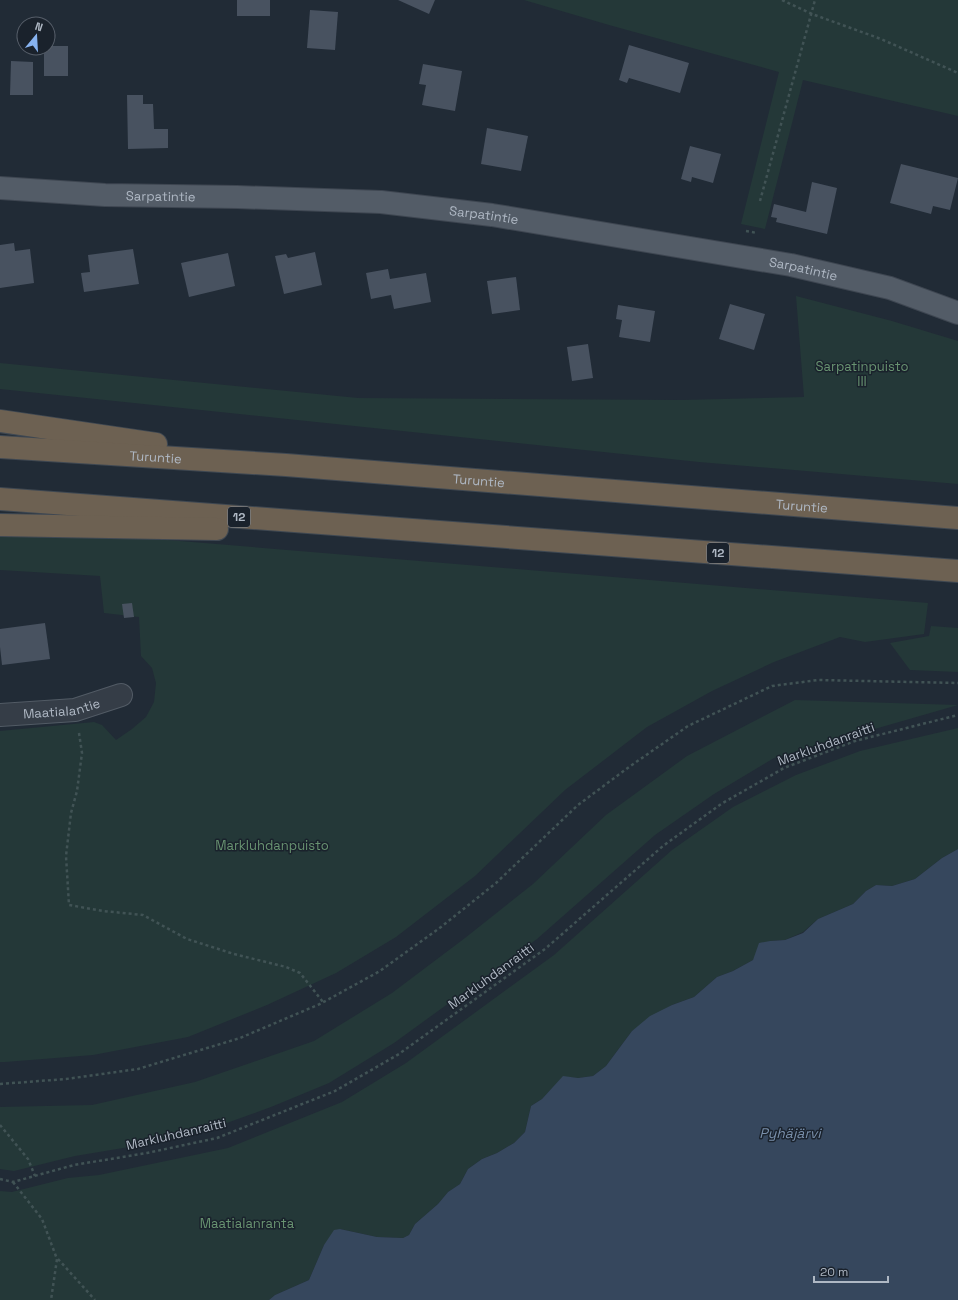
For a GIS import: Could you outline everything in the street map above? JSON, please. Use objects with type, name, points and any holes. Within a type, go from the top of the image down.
[{"type":"highway","points":[[0,420],[286,465]]},
{"type":"highway","name":"Turuntie","points":[[0,447],[286,465],[958,518]]},
{"type":"highway","name":"12","points":[[0,499],[958,571]]},
{"type":"highway","points":[[0,526],[478,535]]},
{"type":"main road","name":"Sarpatintie","points":[[0,188],[106,195],[237,197],[380,202],[492,214],[791,265],[890,288],[958,313]]},
{"type":"street","name":"Maatialantie","points":[[0,716],[75,710],[121,695]]},
{"type":"path","points":[[782,0],[812,14],[881,39],[958,73]]},
{"type":"path","points":[[760,201],[815,0]]},
{"type":"path","points":[[0,1084],[66,1080],[138,1069],[240,1038],[323,1002],[380,971],[441,927],[496,883],[578,805],[629,767],[688,726],[772,686],[818,680],[958,683]]},
{"type":"path","points":[[75,710],[82,753],[77,791],[71,813],[66,856],[69,905],[103,911],[143,915],[187,939],[234,954],[286,967],[300,973],[323,1002]]},
{"type":"path","name":"Markluhdanraitti","points":[[0,1179],[13,1182],[74,1165],[147,1153],[216,1138],[335,1091],[399,1054],[545,949],[663,846],[721,804],[784,768],[798,762],[855,741],[958,715]]},
{"type":"path","points":[[0,1124],[28,1159],[35,1176]]},
{"type":"path","points":[[13,1182],[42,1219],[57,1259],[95,1300]]},
{"type":"path","points":[[51,1300],[57,1259]]},
{"type":"green space","points":[[524,0],[958,0],[958,116],[803,80],[765,229],[741,224],[779,72]]},
{"type":"green space","name":"Sarpatinpuisto III","points":[[796,296],[892,321],[958,341],[958,484],[699,462],[0,389],[0,363],[358,398],[682,400],[804,397]]},
{"type":"green space","name":"Markluhdanpuisto","points":[[0,536],[119,536],[928,603],[924,634],[865,642],[840,637],[774,662],[712,691],[647,727],[565,790],[475,876],[396,937],[336,973],[267,1005],[188,1037],[93,1055],[0,1062],[0,731],[94,722],[102,725],[116,740],[146,717],[154,702],[156,683],[152,668],[141,656],[139,617],[104,613],[100,576],[0,570]]},
{"type":"green space","points":[[931,626],[958,628],[958,672],[910,670],[890,643],[929,636]]},
{"type":"green space","points":[[795,700],[958,705],[774,758],[714,794],[655,835],[537,939],[394,1043],[329,1083],[271,1107],[210,1129],[147,1144],[75,1156],[14,1171],[0,1169],[0,1107],[92,1105],[195,1082],[314,1041],[392,993],[465,938],[533,884],[606,815],[687,756]]},
{"type":"green space","name":"Maatialanranta","points":[[958,728],[958,849],[942,858],[915,879],[892,886],[876,885],[866,891],[853,904],[818,919],[803,932],[785,940],[770,941],[753,960],[733,971],[717,977],[694,997],[672,1005],[632,1031],[606,1066],[593,1076],[578,1078],[563,1077],[542,1099],[531,1106],[525,1132],[514,1143],[497,1153],[482,1159],[468,1169],[460,1184],[448,1192],[438,1204],[415,1224],[409,1235],[403,1238],[377,1237],[340,1229],[324,1245],[309,1280],[275,1295],[269,1300],[0,1300],[0,1191],[12,1192],[68,1178],[99,1175],[228,1148],[342,1102],[406,1063],[554,955],[672,850],[733,807],[796,775],[860,751]]},
{"type":"water","name":"Pyhäjärvi","points":[[958,849],[958,1300],[269,1300],[275,1295],[309,1280],[324,1245],[334,1230],[340,1229],[377,1237],[403,1238],[409,1235],[415,1224],[438,1204],[448,1192],[460,1184],[468,1169],[482,1159],[497,1153],[514,1143],[525,1132],[531,1106],[542,1099],[563,1076],[578,1078],[593,1076],[606,1066],[632,1031],[650,1016],[672,1005],[694,997],[717,977],[733,971],[753,960],[759,943],[785,940],[803,933],[818,919],[853,904],[866,891],[876,885],[892,886],[915,879],[942,858]]},
{"type":"building","points":[[237,0],[270,0],[270,16],[237,16]]},
{"type":"building","points":[[398,0],[435,0],[429,14]]},
{"type":"building","points":[[310,10],[338,12],[335,50],[307,48]]},
{"type":"building","points":[[629,45],[689,63],[680,93],[629,78],[627,83],[619,80]]},
{"type":"building","points":[[56,46],[68,46],[68,76],[44,76],[44,56],[56,56]]},
{"type":"building","points":[[11,61],[33,62],[33,95],[10,95]]},
{"type":"building","points":[[423,64],[462,71],[455,111],[422,105],[426,85],[419,84]]},
{"type":"building","points":[[127,95],[143,95],[143,104],[153,104],[154,129],[168,129],[168,148],[128,149]]},
{"type":"building","points":[[487,128],[528,136],[521,171],[481,164]]},
{"type":"building","points":[[690,146],[721,154],[713,183],[692,177],[691,182],[681,179]]},
{"type":"building","points":[[901,164],[958,178],[950,210],[933,206],[931,214],[890,203]]},
{"type":"building","points":[[812,182],[837,188],[827,234],[776,222],[777,218],[771,217],[774,204],[806,212]]},
{"type":"building","points":[[14,243],[15,251],[30,249],[34,283],[0,288],[0,245]]},
{"type":"building","points":[[133,249],[139,284],[84,292],[81,273],[90,272],[88,255]]},
{"type":"building","points":[[315,252],[322,285],[284,294],[275,256],[286,254],[288,258]]},
{"type":"building","points":[[228,253],[235,286],[189,297],[181,263]]},
{"type":"building","points":[[388,269],[390,279],[426,273],[431,302],[394,309],[391,295],[371,299],[366,273]]},
{"type":"building","points":[[516,277],[520,310],[492,314],[487,281]]},
{"type":"building","points":[[730,304],[765,314],[754,350],[719,339]]},
{"type":"building","points":[[618,305],[655,311],[650,342],[619,337],[622,320],[616,319]]},
{"type":"building","points":[[588,344],[593,378],[572,381],[567,347]]},
{"type":"building","points":[[132,603],[134,617],[124,618],[122,604]]},
{"type":"building","points":[[45,623],[50,659],[2,665],[0,629]]}]
